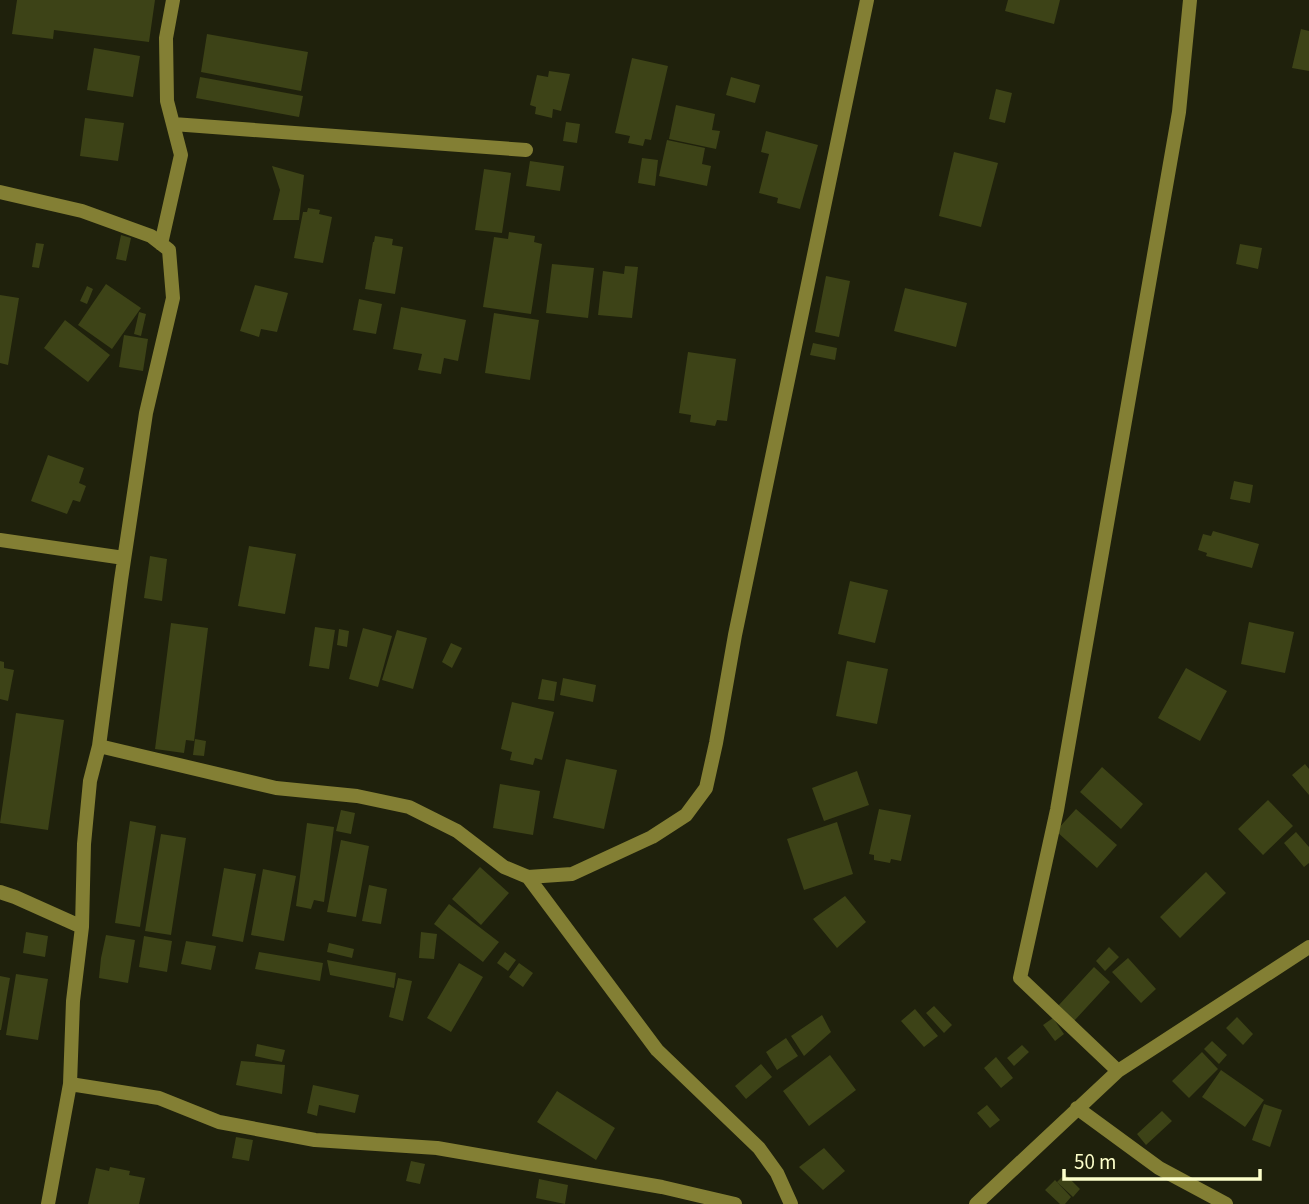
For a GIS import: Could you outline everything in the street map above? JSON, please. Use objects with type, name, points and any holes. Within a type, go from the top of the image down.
[{"type":"street","points":[[162,244],[181,155],[167,101],[166,38],[173,0]]},
{"type":"street","points":[[99,746],[276,788],[357,796],[409,807],[457,831],[505,867],[528,877],[572,874],[652,836],[686,815],[706,789],[734,635],[867,0]]},
{"type":"street","points":[[1118,1071],[1020,978],[1057,810],[1177,126],[1190,0]]},
{"type":"street","points":[[173,124],[526,150]]},
{"type":"street","points":[[0,192],[82,211],[151,236],[169,250],[173,298],[146,413],[99,746],[90,780],[84,844],[82,927],[73,1001],[70,1084],[48,1204]]},
{"type":"street","points":[[0,540],[124,558]]},
{"type":"street","points":[[528,877],[657,1050],[759,1148],[777,1173],[791,1204]]},
{"type":"street","points":[[0,892],[82,927]]},
{"type":"street","points":[[976,1204],[1118,1071],[1309,947]]},
{"type":"street","points":[[70,1084],[159,1098],[219,1122],[315,1140],[437,1148],[662,1187],[734,1204]]},
{"type":"street","points":[[1077,1108],[1159,1168],[1226,1204]]},
{"type":"building","points":[[17,0],[155,0],[149,42],[54,30],[53,39],[12,34]]},
{"type":"building","points":[[1008,0],[1060,0],[1054,24],[1005,11]]},
{"type":"building","points":[[1301,29],[1309,31],[1309,71],[1292,68]]},
{"type":"building","points":[[207,34],[308,52],[301,91],[201,72]]},
{"type":"building","points":[[94,48],[140,56],[133,97],[87,90]]},
{"type":"building","points":[[632,58],[668,66],[651,140],[645,139],[643,146],[628,143],[630,136],[615,133]]},
{"type":"building","points":[[549,71],[570,74],[561,111],[553,109],[552,118],[535,114],[536,107],[530,105],[537,75],[548,77]]},
{"type":"building","points":[[200,77],[303,96],[299,117],[196,98]]},
{"type":"building","points":[[731,77],[760,85],[755,103],[726,95]]},
{"type":"building","points":[[996,89],[1012,93],[1005,123],[989,119]]},
{"type":"building","points":[[676,105],[715,114],[712,130],[720,131],[716,149],[669,139]]},
{"type":"building","points":[[85,118],[124,123],[118,161],[80,156]]},
{"type":"building","points":[[566,122],[580,124],[577,143],[563,141]]},
{"type":"building","points":[[766,131],[818,145],[800,209],[777,203],[778,198],[759,193],[769,154],[761,152]]},
{"type":"building","points":[[667,140],[705,148],[702,164],[711,166],[707,186],[659,176]]},
{"type":"building","points":[[954,152],[998,163],[981,227],[939,216]]},
{"type":"building","points":[[642,158],[658,160],[655,186],[638,183]]},
{"type":"building","points":[[530,161],[564,166],[560,191],[526,186]]},
{"type":"building","points":[[272,166],[304,175],[299,220],[273,220],[280,190]]},
{"type":"building","points":[[484,169],[511,173],[502,233],[475,230]]},
{"type":"building","points":[[308,208],[320,210],[319,214],[332,217],[323,263],[294,258],[303,212],[307,212]]},
{"type":"building","points":[[509,232],[535,236],[534,242],[542,244],[531,314],[483,307],[494,237],[508,239]]},
{"type":"building","points":[[121,235],[131,238],[126,261],[116,259]]},
{"type":"building","points":[[375,236],[393,239],[392,245],[403,247],[395,294],[365,289]]},
{"type":"building","points":[[36,243],[44,244],[39,268],[32,267]]},
{"type":"building","points":[[1240,244],[1262,248],[1258,269],[1236,264]]},
{"type":"building","points":[[552,264],[594,268],[588,318],[546,313]]},
{"type":"building","points":[[625,266],[638,267],[632,318],[598,315],[603,271],[624,274]]},
{"type":"building","points":[[826,276],[850,281],[839,337],[815,332]]},
{"type":"building","points":[[106,284],[141,308],[112,349],[78,325]]},
{"type":"building","points":[[255,285],[288,293],[277,332],[261,329],[259,337],[240,331]]},
{"type":"building","points":[[87,286],[93,289],[87,304],[80,301]]},
{"type":"building","points":[[905,288],[967,303],[956,347],[894,331]]},
{"type":"building","points":[[0,295],[19,298],[8,365],[0,363]]},
{"type":"building","points":[[359,299],[382,304],[376,334],[353,330]]},
{"type":"building","points":[[401,307],[466,320],[458,361],[444,358],[441,374],[418,370],[422,354],[393,349]]},
{"type":"building","points":[[139,312],[146,314],[141,336],[134,334]]},
{"type":"building","points":[[494,313],[539,320],[530,380],[485,373]]},
{"type":"building","points":[[65,320],[110,355],[88,382],[44,348]]},
{"type":"building","points":[[124,335],[148,339],[143,371],[119,367]]},
{"type":"building","points":[[813,343],[837,348],[835,360],[810,355]]},
{"type":"building","points":[[688,352],[736,359],[727,421],[717,420],[715,426],[690,422],[691,415],[679,413]]},
{"type":"building","points":[[48,455],[84,468],[79,483],[86,486],[80,502],[73,500],[67,514],[31,501]]},
{"type":"building","points":[[1234,481],[1253,485],[1250,503],[1230,499]]},
{"type":"building","points":[[1213,531],[1259,544],[1252,568],[1206,556],[1207,553],[1198,550],[1203,534],[1211,536]]},
{"type":"building","points":[[249,546],[296,554],[285,614],[238,606]]},
{"type":"building","points":[[150,556],[167,559],[162,601],[144,598]]},
{"type":"building","points":[[850,581],[888,590],[875,643],[838,634]]},
{"type":"building","points":[[1249,622],[1294,632],[1285,673],[1241,664]]},
{"type":"building","points":[[171,623],[208,628],[194,741],[186,740],[184,753],[155,749]]},
{"type":"building","points":[[315,627],[335,630],[329,669],[309,666]]},
{"type":"building","points":[[363,628],[392,636],[378,687],[349,679]]},
{"type":"building","points":[[339,629],[349,631],[347,647],[337,645]]},
{"type":"building","points":[[397,630],[427,638],[413,689],[382,680]]},
{"type":"building","points":[[451,643],[462,648],[452,668],[442,662]]},
{"type":"building","points":[[0,661],[4,662],[4,668],[14,670],[8,701],[0,699]]},
{"type":"building","points":[[847,661],[888,669],[877,724],[836,716]]},
{"type":"building","points":[[1186,668],[1227,691],[1200,741],[1158,718]]},
{"type":"building","points":[[563,678],[596,685],[593,702],[560,695]]},
{"type":"building","points":[[542,679],[557,682],[554,701],[538,699]]},
{"type":"building","points":[[512,702],[554,712],[542,760],[535,758],[533,765],[510,760],[512,752],[501,749]]},
{"type":"building","points":[[16,713],[64,720],[48,830],[0,823]]},
{"type":"building","points":[[195,739],[206,741],[204,756],[193,755]]},
{"type":"building","points":[[566,759],[617,770],[604,829],[553,818]]},
{"type":"building","points":[[1305,764],[1309,769],[1309,795],[1292,775]]},
{"type":"building","points":[[1102,767],[1143,804],[1121,829],[1080,792]]},
{"type":"building","points":[[857,771],[869,805],[824,821],[812,788]]},
{"type":"building","points":[[500,784],[540,791],[533,835],[493,828]]},
{"type":"building","points":[[1268,800],[1293,826],[1263,855],[1238,829]]},
{"type":"building","points":[[879,809],[911,815],[901,861],[891,859],[890,863],[874,860],[874,855],[869,854]]},
{"type":"building","points":[[1076,809],[1117,845],[1097,868],[1056,831]]},
{"type":"building","points":[[341,810],[355,813],[351,834],[336,831]]},
{"type":"building","points":[[130,821],[156,826],[140,927],[115,923]]},
{"type":"building","points":[[837,822],[853,874],[804,890],[787,839]]},
{"type":"building","points":[[307,823],[334,827],[324,902],[314,900],[311,909],[296,906]]},
{"type":"building","points":[[1296,832],[1309,847],[1309,863],[1304,867],[1284,843]]},
{"type":"building","points":[[161,834],[186,838],[171,935],[145,931]]},
{"type":"building","points":[[341,840],[369,846],[356,917],[327,912]]},
{"type":"building","points":[[480,867],[509,893],[481,925],[452,899]]},
{"type":"building","points":[[224,868],[256,874],[243,942],[212,936]]},
{"type":"building","points":[[263,869],[296,876],[284,941],[251,935]]},
{"type":"building","points":[[1206,872],[1226,893],[1180,938],[1160,917]]},
{"type":"building","points":[[369,885],[387,889],[381,924],[362,921]]},
{"type":"building","points":[[845,896],[866,922],[837,948],[813,919]]},
{"type":"building","points":[[449,904],[499,942],[483,962],[434,924]]},
{"type":"building","points":[[26,932],[48,936],[45,957],[23,953]]},
{"type":"building","points":[[421,932],[437,934],[434,959],[419,958]]},
{"type":"building","points":[[106,935],[135,940],[128,983],[99,978]]},
{"type":"building","points":[[144,936],[172,941],[167,972],[139,967]]},
{"type":"building","points":[[186,941],[216,946],[211,970],[181,964]]},
{"type":"building","points":[[329,943],[354,949],[352,958],[327,952]]},
{"type":"building","points":[[1109,947],[1119,957],[1105,971],[1096,961]]},
{"type":"building","points":[[259,952],[323,963],[320,981],[255,969]]},
{"type":"building","points":[[505,952],[516,960],[508,971],[497,963]]},
{"type":"building","points":[[1128,958],[1156,989],[1141,1003],[1112,972]]},
{"type":"building","points":[[327,960],[396,973],[394,988],[330,975]]},
{"type":"building","points":[[459,963],[483,977],[451,1032],[427,1018]]},
{"type":"building","points":[[519,963],[533,973],[523,987],[509,977]]},
{"type":"building","points":[[1094,967],[1110,982],[1074,1021],[1058,1006]]},
{"type":"building","points":[[16,974],[48,979],[38,1040],[6,1035]]},
{"type":"building","points":[[0,976],[10,978],[1,1030],[0,1030]]},
{"type":"building","points":[[398,978],[412,981],[403,1021],[389,1017]]},
{"type":"building","points":[[934,1006],[952,1025],[944,1033],[926,1013]]},
{"type":"building","points":[[915,1009],[938,1036],[924,1047],[901,1021]]},
{"type":"building","points":[[822,1015],[831,1032],[804,1056],[791,1036]]},
{"type":"building","points":[[1237,1017],[1253,1034],[1243,1045],[1226,1028]]},
{"type":"building","points":[[1053,1018],[1064,1034],[1055,1041],[1043,1025]]},
{"type":"building","points":[[786,1038],[798,1056],[777,1070],[766,1052]]},
{"type":"building","points":[[1212,1041],[1227,1055],[1219,1064],[1204,1049]]},
{"type":"building","points":[[257,1044],[285,1050],[282,1062],[255,1056]]},
{"type":"building","points":[[1022,1045],[1029,1052],[1014,1066],[1007,1058]]},
{"type":"building","points":[[1202,1052],[1218,1069],[1189,1098],[1172,1081]]},
{"type":"building","points":[[830,1055],[856,1090],[809,1126],[783,1091]]},
{"type":"building","points":[[996,1057],[1013,1078],[1001,1088],[984,1068]]},
{"type":"building","points":[[241,1061],[285,1065],[282,1094],[236,1085]]},
{"type":"building","points":[[761,1064],[772,1077],[746,1099],[735,1086]]},
{"type":"building","points":[[1221,1070],[1264,1100],[1245,1127],[1202,1097]]},
{"type":"building","points":[[313,1085],[359,1095],[355,1113],[319,1105],[317,1116],[307,1113]]},
{"type":"building","points":[[557,1091],[615,1128],[596,1160],[537,1122]]},
{"type":"building","points":[[1264,1104],[1282,1110],[1270,1147],[1252,1140]]},
{"type":"building","points":[[987,1105],[1000,1120],[990,1128],[977,1113]]},
{"type":"building","points":[[1162,1111],[1172,1121],[1146,1145],[1137,1134]]},
{"type":"building","points":[[236,1137],[253,1140],[249,1161],[232,1158]]},
{"type":"building","points":[[824,1148],[845,1171],[823,1190],[799,1167]]},
{"type":"building","points":[[411,1161],[425,1164],[420,1184],[406,1181]]},
{"type":"building","points":[[110,1167],[130,1171],[129,1175],[145,1178],[139,1204],[88,1204],[96,1168],[109,1171]]},
{"type":"building","points":[[1065,1174],[1080,1189],[1073,1197],[1057,1182]]},
{"type":"building","points":[[539,1179],[568,1185],[565,1204],[536,1198]]},
{"type":"building","points":[[1055,1180],[1071,1197],[1065,1204],[1060,1204],[1045,1190]]}]
